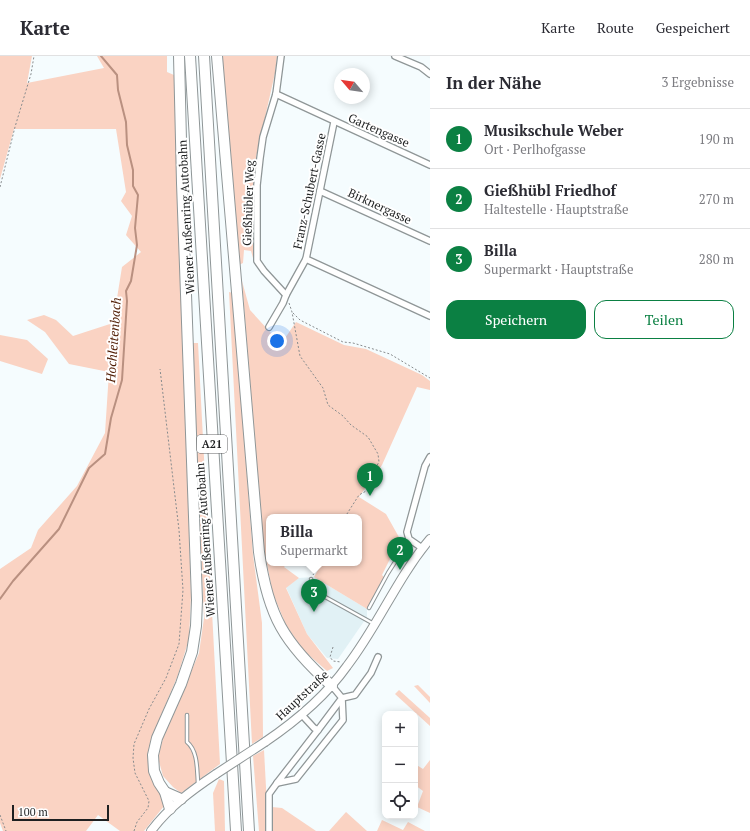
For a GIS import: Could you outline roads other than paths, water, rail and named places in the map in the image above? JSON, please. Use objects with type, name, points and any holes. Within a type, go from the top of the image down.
[{"type":"highway","points":[[170,809],[165,792],[154,771],[153,755],[157,738],[181,684],[192,652],[196,626],[197,600],[182,183],[179,56]]},
{"type":"highway","name":"Wiener Außenring Autobahn","points":[[190,56],[236,831]]},
{"type":"highway","name":"A21","points":[[204,56],[249,831]]},
{"type":"highway","points":[[217,56],[259,552],[264,580],[273,613],[285,636],[312,668],[332,686]]},
{"type":"highway","points":[[165,792],[181,799]]},
{"type":"main road","name":"Hauptstraße","points":[[151,831],[181,799],[302,715],[332,686],[348,665],[404,574],[430,539]]},
{"type":"street","name":"Gießhübler Weg","points":[[281,56],[276,94],[263,137],[260,158],[257,185],[257,261],[286,295]]},
{"type":"street","points":[[395,56],[421,67],[430,74]]},
{"type":"street","name":"Gartengasse","points":[[276,94],[430,165]]},
{"type":"street","name":"Franz-Schubert-Gasse","points":[[269,327],[306,259],[334,122]]},
{"type":"street","name":"Birknergasse","points":[[320,191],[430,241]]},
{"type":"street","points":[[306,259],[430,316]]},
{"type":"street","points":[[422,548],[409,539],[407,532],[430,457]]},
{"type":"street","points":[[269,831],[269,794],[342,698],[355,695],[371,673],[378,657]]},
{"type":"street","points":[[277,783],[296,779],[343,720],[342,698],[332,686]]},
{"type":"street","points":[[302,715],[314,728],[318,730]]},
{"type":"lane","points":[[369,608],[409,539]]},
{"type":"lane","points":[[311,579],[318,593],[374,624]]},
{"type":"lane","points":[[187,714],[187,742],[191,745],[195,755],[198,786]]},
{"type":"waterway","name":"Hochleitenbach","points":[[0,599],[13,581],[59,529],[89,468],[105,454],[111,418],[122,380],[127,301],[126,291],[131,281],[137,245],[135,228],[138,195],[133,186],[133,170],[127,145],[126,122],[118,90],[117,75],[101,56]]},
{"type":"place","name":"Musikschule Weber","points":[[370,496]]},
{"type":"place","name":"Gießhübl Friedhof","points":[[400,570]]},
{"type":"place","name":"Billa","points":[[314,612]]}]
